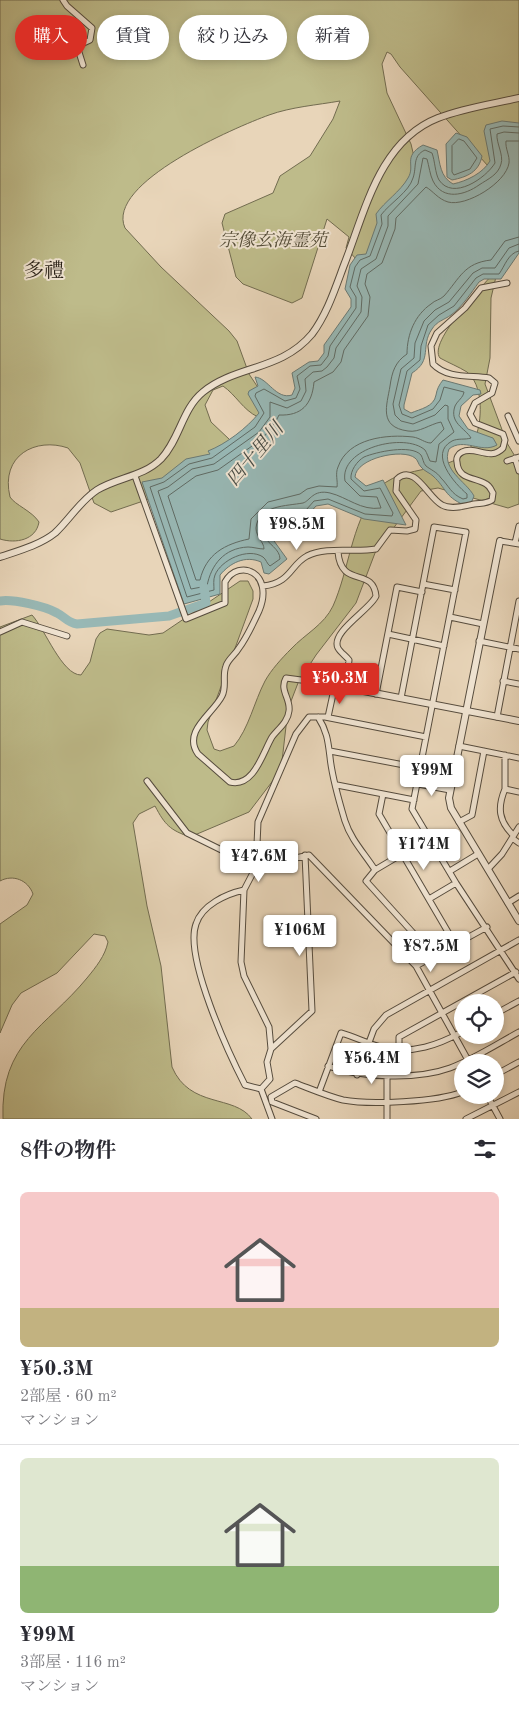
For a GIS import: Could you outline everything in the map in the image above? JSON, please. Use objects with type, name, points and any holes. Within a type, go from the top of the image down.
[{"type":"street","points":[[63,0],[66,6],[92,28],[90,40],[76,46],[83,65]]},
{"type":"street","points":[[0,557],[44,540],[62,526],[89,496],[107,485],[135,476],[152,466],[168,451],[189,408],[203,392],[224,379],[266,366],[284,357],[298,347],[314,331],[325,312],[385,164],[406,137],[422,125],[450,113],[519,98]]},
{"type":"street","points":[[263,586],[280,581],[305,557],[376,549],[390,530],[407,531],[415,529],[416,520],[396,491],[397,479],[402,475],[408,475],[416,479],[433,498],[447,507],[483,504],[492,500],[493,494],[488,485],[462,474],[457,459],[459,454],[464,451],[492,454],[503,448],[505,440],[503,434],[475,423],[470,414],[475,403],[492,393],[494,383],[489,378],[467,377],[439,369],[433,364],[431,350],[437,333],[465,308],[481,288],[507,283]]},
{"type":"street","points":[[508,416],[519,441]]},
{"type":"street","points":[[506,461],[517,458],[519,471]]},
{"type":"street","points":[[135,476],[186,618],[226,603],[225,582],[234,574],[245,570],[255,573],[263,586],[264,596],[259,612],[239,649],[225,668],[223,695],[200,723],[194,737],[195,750],[202,758],[226,779],[235,783],[245,779],[257,768],[273,737],[288,717],[289,706],[283,687],[286,678],[316,682],[348,669],[349,660],[338,649],[338,641],[351,621],[370,606],[376,596],[374,587],[368,580],[346,574],[338,552]]},
{"type":"street","points":[[401,698],[434,526],[466,532],[412,809],[456,883],[487,927],[519,978]]},
{"type":"street","points":[[519,526],[517,543],[500,541],[465,710],[449,803],[519,921]]},
{"type":"street","points":[[423,584],[455,590]]},
{"type":"street","points":[[376,694],[397,587],[422,592]]},
{"type":"street","points":[[497,717],[519,601]]},
{"type":"street","points":[[450,617],[483,624]]},
{"type":"street","points":[[0,632],[22,622],[67,636]]},
{"type":"street","points":[[388,634],[444,646]]},
{"type":"street","points":[[479,641],[519,649]]},
{"type":"street","points":[[504,681],[519,684]]},
{"type":"street","points":[[328,717],[333,694],[348,688],[519,721]]},
{"type":"street","points":[[260,1090],[270,1080],[267,1062],[271,1049],[269,1027],[244,976],[242,962],[244,890],[256,867],[258,822],[298,730],[309,717],[328,717],[426,736]]},
{"type":"street","points":[[318,717],[327,732],[346,823],[355,844],[363,852],[374,870]]},
{"type":"street","points":[[459,746],[519,758]]},
{"type":"street","points":[[330,751],[420,768]]},
{"type":"street","points":[[459,822],[472,815],[484,751]]},
{"type":"street","points":[[505,755],[506,789],[500,804],[501,819],[512,837],[519,843]]},
{"type":"street","points":[[147,781],[187,833],[256,867],[309,855],[416,966],[454,1034]]},
{"type":"street","points":[[418,784],[450,790]]},
{"type":"street","points":[[337,785],[414,800]]},
{"type":"street","points":[[506,789],[519,792]]},
{"type":"street","points":[[383,794],[379,814],[455,944]]},
{"type":"street","points":[[488,869],[519,827]]},
{"type":"street","points":[[402,854],[374,870],[366,880],[434,956]]},
{"type":"street","points":[[450,871],[478,854]]},
{"type":"street","points":[[271,1049],[312,1011],[305,855]]},
{"type":"street","points":[[429,899],[456,883]]},
{"type":"street","points":[[244,890],[227,895],[200,915],[196,924],[195,948],[206,993],[233,1061],[245,1086],[260,1090]]},
{"type":"street","points":[[508,903],[519,896]]},
{"type":"street","points":[[416,966],[487,927]]},
{"type":"street","points":[[357,1075],[368,1042],[374,1030],[386,1015],[519,940]]},
{"type":"street","points":[[399,1049],[399,1037],[516,972]]},
{"type":"street","points":[[504,1009],[519,1001]]},
{"type":"street","points":[[480,1054],[519,1032]]},
{"type":"street","points":[[319,1092],[341,1033],[385,1048],[399,1049],[429,1048],[454,1036]]},
{"type":"street","points":[[504,1070],[519,1062]]},
{"type":"street","points":[[328,1066],[357,1075],[387,1075],[433,1073],[454,1066]]},
{"type":"street","points":[[387,1075],[387,1119]]},
{"type":"street","points":[[316,1119],[272,1102],[271,1097],[296,1083],[346,1100],[428,1100],[454,1094]]},
{"type":"street","points":[[260,1090],[272,1119]]},
{"type":"street","points":[[466,1119],[519,1092]]},
{"type":"street","points":[[493,1106],[500,1119]]},
{"type":"green space","name":"宗像玄海霊苑","points":[[0,0],[519,0],[519,155],[488,166],[400,67],[391,54],[387,52],[382,64],[387,93],[411,144],[415,161],[440,217],[357,260],[346,248],[349,237],[327,219],[302,298],[292,303],[243,284],[236,277],[222,223],[225,214],[273,193],[280,176],[310,156],[333,119],[340,101],[286,110],[230,131],[177,159],[153,176],[134,193],[124,211],[125,228],[161,267],[229,331],[237,341],[249,374],[267,401],[258,417],[223,386],[213,390],[205,405],[211,422],[248,457],[158,496],[111,512],[94,503],[80,463],[68,448],[44,445],[33,448],[23,453],[16,460],[10,470],[8,482],[10,497],[36,518],[39,522],[37,528],[30,537],[19,541],[0,539]]},
{"type":"green space","points":[[498,268],[491,298],[490,358],[485,384],[507,443],[519,463],[519,504],[508,508],[438,488],[421,491],[375,553],[356,603],[316,655],[298,683],[288,709],[281,770],[249,812],[190,837],[169,826],[155,806],[139,814],[133,823],[147,906],[161,966],[172,1067],[180,1080],[190,1089],[200,1095],[234,1106],[244,1111],[252,1119],[3,1119],[4,1093],[9,1072],[17,1054],[28,1038],[90,974],[102,957],[108,942],[105,936],[94,934],[57,973],[21,993],[12,1005],[0,1033],[0,924],[27,905],[33,894],[28,885],[15,878],[0,881],[0,627],[32,615],[67,668],[81,675],[90,662],[96,639],[100,633],[107,629],[149,635],[163,633],[240,581],[248,581],[253,591],[253,599],[208,722],[207,730],[214,749],[220,751],[234,746],[248,723],[261,689],[270,673],[296,644],[325,619],[333,606],[355,534],[375,493],[386,482],[415,471],[446,464],[459,458],[470,448],[477,433],[480,418],[479,393],[467,372],[440,358],[438,350],[449,326]]},
{"type":"water","points":[[502,121],[519,123],[519,253],[501,279],[484,279],[479,282],[459,308],[434,326],[427,341],[422,363],[412,373],[404,405],[404,409],[411,413],[430,405],[435,399],[438,387],[443,380],[480,390],[481,394],[473,395],[461,406],[459,416],[468,429],[493,438],[497,445],[485,448],[467,445],[455,446],[449,449],[447,456],[451,469],[474,496],[472,501],[464,505],[458,502],[449,495],[433,476],[420,466],[416,459],[409,455],[391,455],[371,460],[357,470],[355,477],[366,486],[383,480],[406,525],[364,519],[328,504],[316,506],[308,515],[286,516],[276,520],[268,529],[269,534],[287,559],[269,574],[264,573],[261,562],[249,559],[238,561],[220,575],[220,594],[184,604],[142,482],[162,478],[186,459],[210,454],[208,451],[229,440],[248,424],[259,413],[248,394],[249,391],[258,386],[255,377],[260,378],[281,394],[286,396],[292,395],[295,388],[292,373],[309,362],[318,361],[324,353],[324,345],[351,307],[351,299],[345,289],[350,265],[357,255],[366,254],[377,223],[376,214],[408,178],[413,153],[423,145],[437,150],[445,178],[453,184],[464,181],[479,173],[490,161],[484,131],[486,125]]},
{"type":"water","points":[[456,133],[467,137],[482,156],[478,166],[472,173],[452,180],[447,177],[446,144]]},
{"type":"waterway","name":"四十里川","points":[[0,601],[21,602],[45,608],[77,624],[169,616],[206,603],[204,587]]},
{"type":"district","name":"多禮","points":[[44,272]]}]
